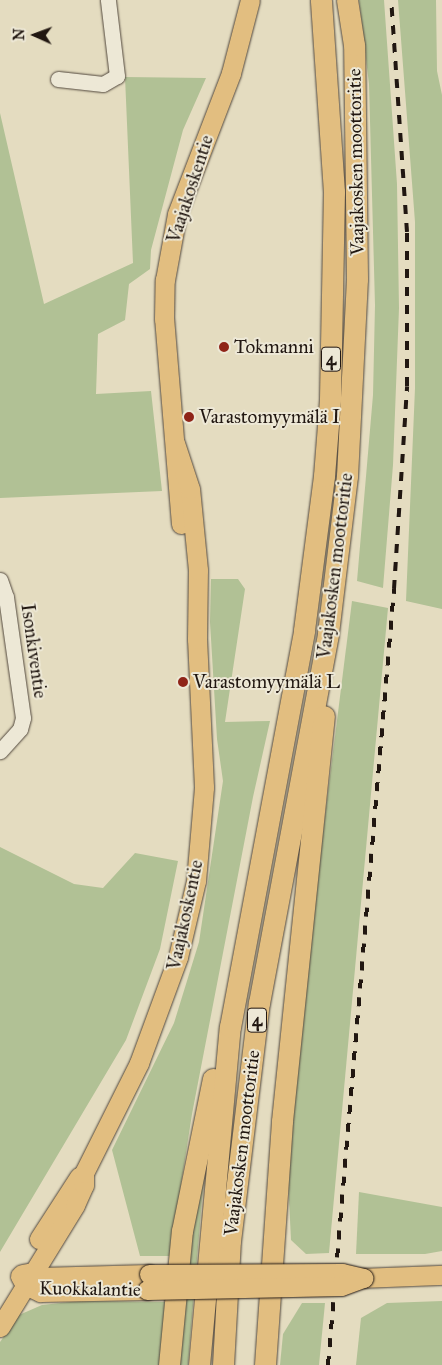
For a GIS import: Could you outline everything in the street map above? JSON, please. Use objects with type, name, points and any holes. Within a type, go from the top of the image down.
[{"type":"highway","name":"Vaajakosken moottoritie","points":[[199,1365],[230,1027],[304,630],[324,476],[330,399],[334,201],[321,0]]},
{"type":"highway","name":"Vaajakosken moottoritie","points":[[223,1365],[231,1232],[259,1003],[320,679],[338,557],[353,397],[357,279],[356,97],[354,45],[347,0]]},
{"type":"highway","points":[[265,1365],[282,1121],[321,760],[324,712],[320,679]]},
{"type":"highway","points":[[169,1365],[182,1230],[216,1065],[230,1027]]},
{"type":"main road","name":"Vaajakoskentie","points":[[0,1327],[26,1277],[75,1205],[84,1185],[84,1173],[139,1063],[167,992],[187,923],[196,881],[204,787],[197,638],[198,570],[190,490],[175,443],[164,319],[170,247],[189,179],[231,73],[250,0]]},
{"type":"main road","name":"Kuokkalantie","points":[[26,1277],[148,1282],[272,1281],[341,1286],[363,1278],[442,1275]]},
{"type":"main road","name":"Vaajakoskentie","points":[[0,1303],[26,1277]]},
{"type":"street","points":[[58,79],[103,84],[117,76],[108,0]]},
{"type":"street","name":"Isonkiventie","points":[[0,580],[6,597],[23,718],[20,728],[0,752]]},
{"type":"green space","points":[[359,0],[384,0],[397,184],[399,308],[393,465],[383,588],[357,581],[373,395],[375,305],[369,84]]},
{"type":"green space","points":[[398,0],[436,0],[437,71],[442,95],[442,609],[406,601],[415,388],[415,222]]},
{"type":"green space","points":[[125,77],[206,78],[183,130],[151,250],[150,269],[129,284],[125,320],[98,334],[96,394],[151,391],[162,491],[0,498],[0,113],[44,304],[133,263]]},
{"type":"green space","points":[[211,579],[238,579],[245,589],[225,722],[270,721],[253,797],[192,1114],[170,1256],[140,1256],[112,1150],[174,1023],[199,942],[223,781],[217,739],[210,622]]},
{"type":"green space","points":[[352,601],[388,608],[329,1253],[306,1254],[291,1240],[288,1180],[301,1007]]},
{"type":"green space","points":[[0,847],[74,884],[103,888],[135,853],[178,861],[160,949],[126,1040],[0,1252]]},
{"type":"green space","points":[[205,1164],[188,1365],[178,1365],[190,1232]]},
{"type":"green space","points":[[359,1192],[442,1207],[442,1251],[425,1254],[356,1254]]},
{"type":"green space","points":[[79,1301],[165,1302],[161,1365],[0,1365],[0,1342],[19,1315],[42,1305]]},
{"type":"green space","points":[[442,1301],[442,1365],[356,1365],[361,1318],[387,1303]]},
{"type":"green space","points":[[302,1303],[325,1303],[319,1365],[280,1365],[283,1334]]},
{"type":"railway","points":[[328,1365],[394,589],[407,386],[407,232],[391,0]]},
{"type":"place","name":"Tokmanni","points":[[224,347]]},
{"type":"place","name":"Varastomyymälä I","points":[[189,417]]},
{"type":"place","name":"Varastomyymälä L","points":[[183,682]]}]
